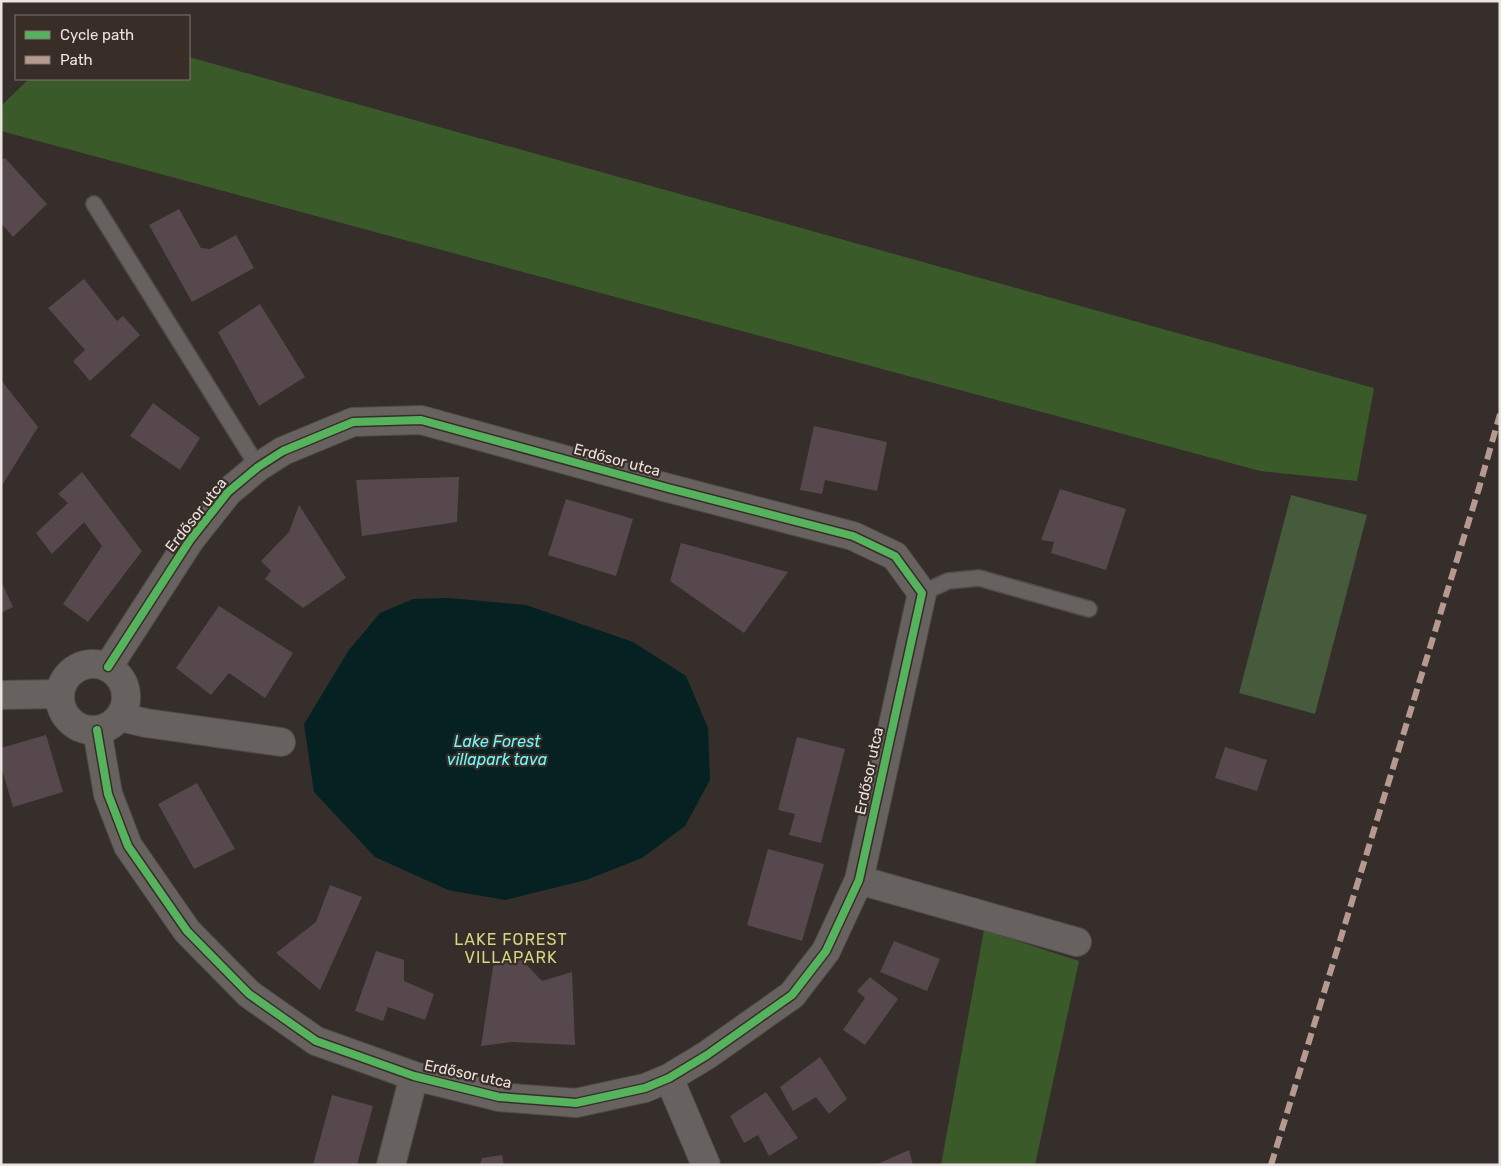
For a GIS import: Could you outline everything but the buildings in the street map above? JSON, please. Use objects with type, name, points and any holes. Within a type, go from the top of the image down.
[{"type":"street","name":"Erdősor utca","points":[[421,420],[658,486],[853,536],[895,556],[922,593],[859,880],[826,950],[792,994],[707,1055],[669,1078],[645,1088],[576,1102],[499,1098],[414,1076],[316,1041],[249,994],[188,931],[128,846],[108,794],[108,723],[125,706],[126,695],[123,684],[117,674],[108,667],[190,540],[228,492],[258,467],[283,451],[353,422],[421,420]]},
{"type":"street","points":[[108,667],[95,664],[82,665],[71,672],[63,682],[59,694],[60,706],[66,717],[74,725],[85,729],[108,723],[146,723],[281,742]]},
{"type":"street","points":[[1,695],[59,694]]},
{"type":"street","points":[[859,880],[1077,942]]},
{"type":"street","name":"Erdősor utca","points":[[391,1165],[414,1076]]},
{"type":"street","points":[[669,1078],[706,1165]]},
{"type":"lane","points":[[94,204],[258,467]]},
{"type":"lane","points":[[922,593],[948,581],[979,578],[1089,609]]},
{"type":"green space","points":[[190,57],[1374,388],[1357,481],[1260,471],[1,131],[1,106],[28,80],[190,80]]},
{"type":"green space","points":[[1291,495],[1367,515],[1315,714],[1239,693]]},
{"type":"green space","points":[[984,930],[1079,961],[1035,1165],[941,1165]]},
{"type":"water","name":"Lake Forest villapark tava","points":[[448,598],[526,605],[633,642],[686,676],[708,728],[710,780],[685,826],[642,858],[586,880],[505,900],[448,890],[375,857],[314,792],[304,724],[349,650],[380,613],[413,599]]},
{"type":"marked path","points":[[1271,1165],[1500,414]]},
{"type":"cycle path","points":[[97,730],[108,794],[128,846],[187,931],[249,994],[316,1041],[414,1076],[499,1097],[576,1103],[645,1088],[669,1078],[707,1055],[792,995],[826,951],[859,880],[922,593],[895,556],[853,536],[668,488],[421,420],[353,422],[283,451],[258,467],[228,492],[190,540],[108,667]]},
{"type":"district","name":"LAKE FOREST VILLAPARK","points":[[511,948]]}]
